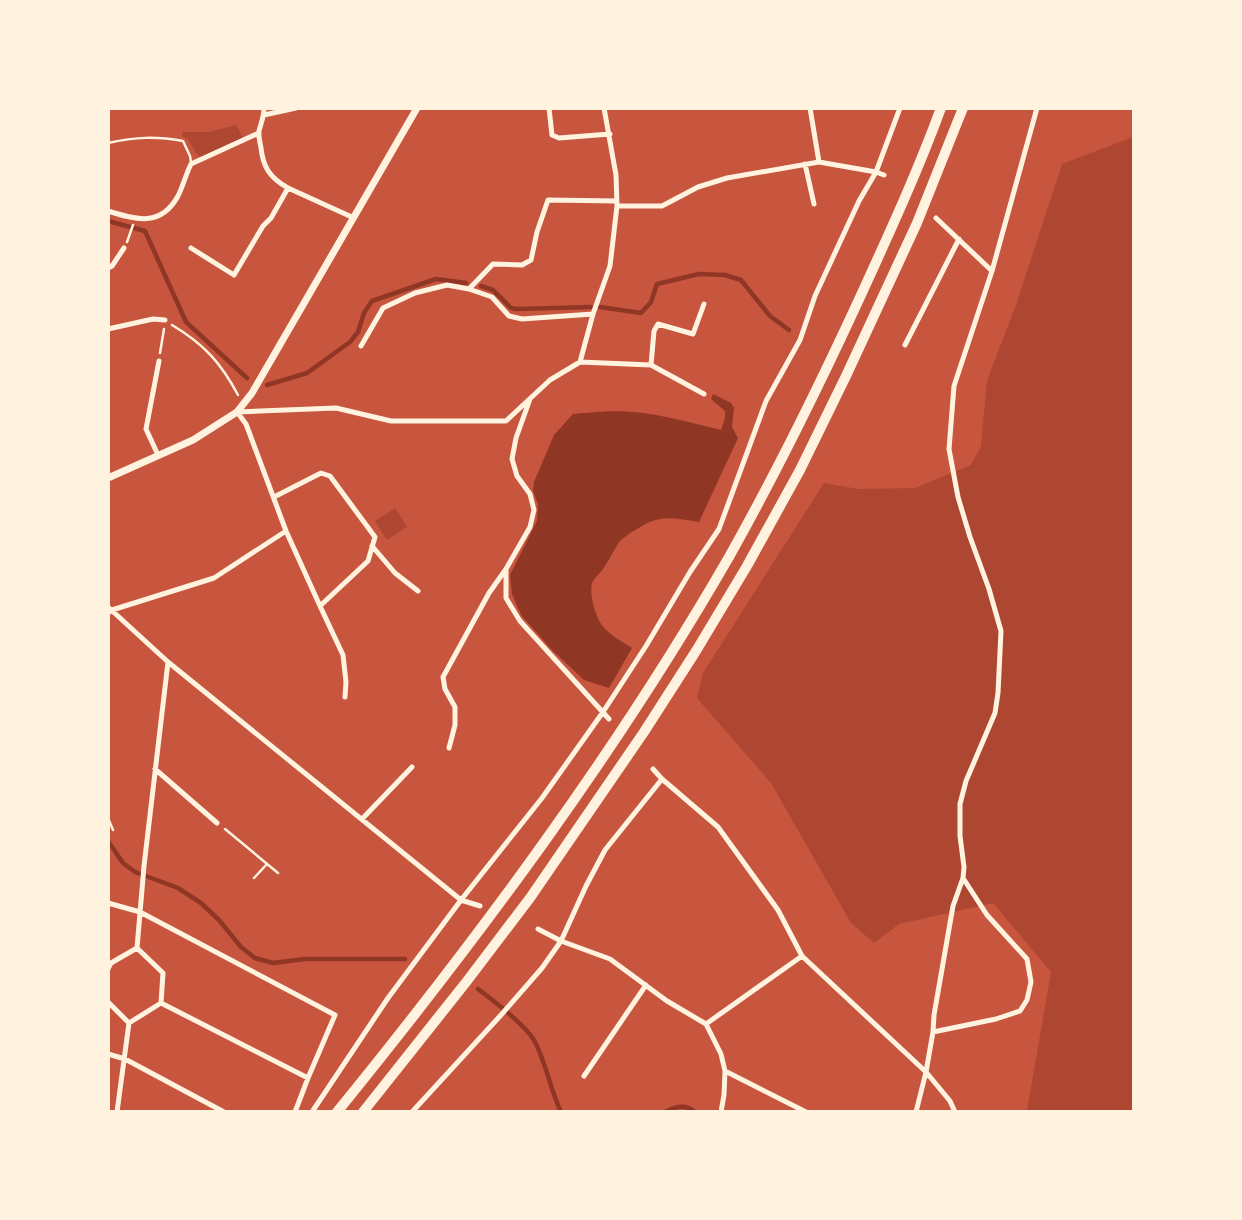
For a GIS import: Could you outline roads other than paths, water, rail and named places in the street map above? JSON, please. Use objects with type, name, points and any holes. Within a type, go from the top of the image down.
[{"type":"highway","points":[[337,1111],[450,971],[569,807],[627,722],[728,558],[782,460],[829,365],[899,212],[941,108]]},
{"type":"highway","points":[[363,1111],[530,898],[637,743],[709,630],[800,470],[846,376],[917,223],[963,108]]},
{"type":"street","points":[[296,108],[264,112],[258,133],[262,161],[277,182],[354,219]]},
{"type":"street","points":[[108,478],[193,440],[237,412],[243,405],[417,108]]},
{"type":"street","points":[[548,108],[552,135],[559,138],[610,134]]},
{"type":"street","points":[[580,362],[610,267],[617,203],[616,175],[604,108]]},
{"type":"street","points":[[810,108],[819,162]]},
{"type":"street","points":[[312,1111],[388,998],[542,798],[603,712],[719,528],[766,401],[800,340],[815,296],[859,201],[876,172],[900,108]]},
{"type":"street","points":[[916,1111],[926,1072],[953,906],[963,878],[960,804],[966,780],[995,713],[998,693],[1001,631],[958,497],[948,449],[954,386],[992,271],[1037,108]]},
{"type":"street","points":[[108,211],[146,220],[164,213],[178,196],[191,164],[258,133]]},
{"type":"street","points":[[469,289],[493,264],[522,265],[531,260],[548,200],[662,206],[698,187],[727,178],[819,162],[884,175]]},
{"type":"street","points":[[805,164],[814,204]]},
{"type":"street","points":[[191,248],[234,275],[288,188]]},
{"type":"street","points":[[936,218],[992,271]]},
{"type":"street","points":[[905,345],[959,239]]},
{"type":"street","points":[[108,268],[124,248]]},
{"type":"street","points":[[361,346],[383,308],[415,293],[447,285],[492,297],[509,316],[522,319],[593,314]]},
{"type":"street","points":[[651,365],[654,331],[659,324],[694,334],[704,304]]},
{"type":"street","points":[[108,329],[153,319],[165,320]]},
{"type":"street","points":[[158,456],[146,429],[159,361]]},
{"type":"street","points":[[237,412],[336,408],[391,421],[506,421],[550,380],[580,362],[651,365],[704,394]]},
{"type":"street","points":[[449,748],[456,707],[445,689],[443,677],[489,593],[530,527],[534,510],[530,494],[517,476],[512,459],[516,438],[531,396]]},
{"type":"street","points":[[237,412],[246,424],[286,531],[343,655],[345,697]]},
{"type":"street","points":[[275,497],[321,473],[330,476],[375,537],[368,561],[320,606]]},
{"type":"street","points":[[110,610],[214,578],[286,531]]},
{"type":"street","points":[[372,546],[395,573],[418,591]]},
{"type":"street","points":[[506,569],[506,598],[520,621],[609,719]]},
{"type":"street","points":[[110,610],[168,662],[461,900],[480,906]]},
{"type":"street","points":[[137,948],[168,662]]},
{"type":"street","points":[[362,819],[412,767]]},
{"type":"street","points":[[155,769],[217,822]]},
{"type":"street","points":[[653,769],[718,827],[778,909],[802,956],[926,1072],[955,1111]]},
{"type":"street","points":[[412,1111],[542,968],[561,941],[605,850],[662,779]]},
{"type":"street","points":[[933,1032],[996,1019],[1020,1011],[1027,1000],[1031,982],[1027,959],[987,915],[963,878]]},
{"type":"street","points":[[108,903],[140,912],[335,1014],[295,1111]]},
{"type":"street","points":[[538,929],[561,941],[610,959],[667,1001],[706,1024],[722,1054],[725,1071],[721,1111]]},
{"type":"street","points":[[108,969],[111,962],[137,948]]},
{"type":"street","points":[[137,948],[163,973],[162,1003]]},
{"type":"street","points":[[706,1024],[802,956]]},
{"type":"street","points":[[584,1076],[646,985]]},
{"type":"street","points":[[108,1002],[130,1023]]},
{"type":"street","points":[[162,1003],[308,1078]]},
{"type":"street","points":[[130,1023],[162,1003]]},
{"type":"street","points":[[117,1111],[130,1023]]},
{"type":"street","points":[[108,1054],[125,1059],[224,1111]]},
{"type":"street","points":[[725,1071],[806,1111]]},
{"type":"lane","points":[[108,143],[159,137],[183,141],[191,164]]},
{"type":"waterway","points":[[108,221],[145,231],[186,322],[247,378]]},
{"type":"waterway","points":[[600,307],[641,313],[651,302],[657,284],[699,274],[725,275],[741,280],[770,316],[789,330]]},
{"type":"waterway","points":[[267,385],[307,373],[350,342],[358,332],[364,313],[372,301],[436,279],[466,283]]},
{"type":"waterway","points":[[481,286],[493,290],[511,308],[516,309],[591,307]]},
{"type":"waterway","points":[[108,841],[123,863],[135,872],[178,888],[201,903],[241,947],[255,958],[273,963],[305,959],[405,959]]},
{"type":"waterway","points":[[478,989],[516,1020],[534,1040],[561,1112]]},
{"type":"waterway","points":[[665,1112],[676,1107],[695,1112]]}]
